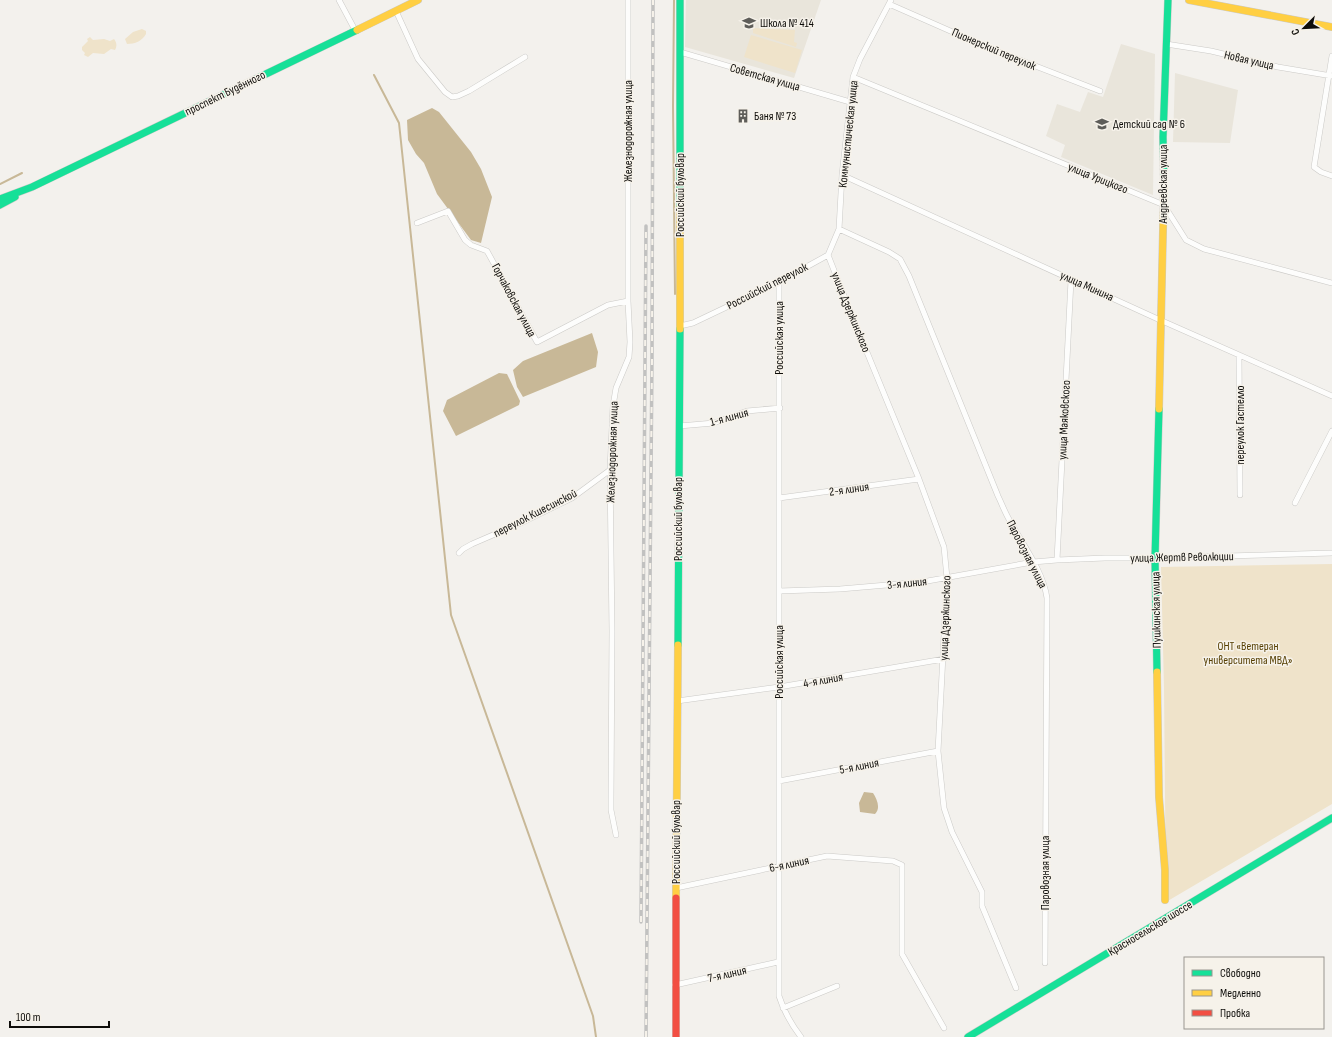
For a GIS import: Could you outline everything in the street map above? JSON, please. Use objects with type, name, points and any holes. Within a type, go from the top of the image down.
[{"type":"street","points":[[339,0],[355,30]]},
{"type":"street","name":"проспект Будённого","points":[[0,205],[32,187],[418,0]]},
{"type":"street","name":"Железнодорожная улица","points":[[616,834],[611,810],[612,616],[610,470],[613,406],[616,388],[629,357],[630,342],[628,301],[628,0]]},
{"type":"street","name":"Российский бульвар","points":[[676,1037],[675,985],[680,326],[680,0]]},
{"type":"street","name":"Андреевская улица","points":[[1160,320],[1164,205],[1163,136],[1168,0]]},
{"type":"street","points":[[1189,0],[1332,27]]},
{"type":"street","name":"Коммунистическая улица","points":[[839,229],[842,175],[853,78],[860,59],[890,2]]},
{"type":"street","name":"Пионерский переулок","points":[[890,2],[989,48],[1100,91]]},
{"type":"street","points":[[396,11],[418,59],[445,92],[452,97],[469,91],[525,57]]},
{"type":"street","name":"Новая улица","points":[[1166,44],[1211,51],[1278,67],[1330,75]]},
{"type":"street","name":"Советская улица","points":[[680,52],[850,102]]},
{"type":"street","points":[[1332,56],[1314,167],[1321,172],[1332,176]]},
{"type":"street","name":"улица Урицкого","points":[[853,78],[1164,205]]},
{"type":"street","name":"улица Минина","points":[[842,175],[1239,356],[1332,396]]},
{"type":"street","name":"проспект Будённого","points":[[0,199],[32,187]]},
{"type":"street","points":[[1164,205],[1186,240],[1204,249],[1332,283]]},
{"type":"street","name":"Горчаковская улица","points":[[417,223],[448,211],[465,240],[472,245],[488,251],[537,342],[608,305],[628,301]]},
{"type":"street","points":[[828,254],[839,229]]},
{"type":"street","name":"Паровозная улица","points":[[839,229],[900,259],[909,276],[1008,519],[1045,586],[1047,598],[1045,963]]},
{"type":"street","name":"Российский переулок","points":[[680,326],[693,323],[779,282],[828,254]]},
{"type":"street","name":"улица Дзержинского","points":[[828,254],[850,314],[919,480],[944,547],[947,578],[944,659],[938,751],[944,808],[952,832],[982,892],[982,906],[1016,988]]},
{"type":"street","name":"улица Маяковского","points":[[1057,560],[1072,280]]},
{"type":"street","name":"Российская улица","points":[[779,282],[780,865],[778,962],[779,996],[790,1022],[801,1037]]},
{"type":"street","name":"Пушкинская улица","points":[[1160,320],[1155,558],[1159,797],[1165,870],[1165,900]]},
{"type":"street","name":"переулок Гастелло","points":[[1239,356],[1240,495]]},
{"type":"street","name":"1-я линия","points":[[679,426],[714,423],[747,411],[780,408]]},
{"type":"street","points":[[1295,503],[1332,431]]},
{"type":"street","name":"переулок Кшесинской","points":[[459,552],[472,544],[524,522],[572,498],[610,470]]},
{"type":"street","name":"2-я линия","points":[[779,498],[919,480]]},
{"type":"street","name":"улица Жертв Революции","points":[[1033,562],[1105,558],[1332,553]]},
{"type":"street","name":"3-я линия","points":[[779,591],[847,588],[922,582],[1033,562]]},
{"type":"street","name":"4-я линия","points":[[677,701],[780,687],[944,659]]},
{"type":"street","name":"5-я линия","points":[[780,781],[938,751]]},
{"type":"street","name":"Красносельское шоссе","points":[[968,1037],[1332,818]]},
{"type":"street","name":"6-я линия","points":[[676,888],[827,856],[892,861],[902,865],[902,954],[944,1028]]},
{"type":"street","name":"7-я линия","points":[[675,985],[778,962]]},
{"type":"street","points":[[783,1008],[836,986]]},
{"type":"shaded area","name":"Школа № 414","points":[[686,0],[821,0],[794,78],[685,47]]},
{"type":"shaded area","name":"Детский сад № 6","points":[[1121,44],[1155,54],[1153,195],[1061,157],[1065,145],[1046,136],[1057,104],[1080,112],[1088,92],[1103,97]]},
{"type":"shaded area","points":[[1175,73],[1238,90],[1230,143],[1173,142]]},
{"type":"shaded area","points":[[432,108],[439,112],[471,152],[481,169],[492,197],[481,243],[471,240],[437,194],[424,163],[416,154],[408,140],[407,120]]},
{"type":"shaded area","points":[[592,333],[598,352],[596,367],[523,397],[517,387],[513,370],[523,361]]},
{"type":"shaded area","points":[[499,373],[507,374],[520,401],[519,405],[456,436],[443,411],[447,400]]},
{"type":"shaded area","points":[[864,792],[873,793],[876,798],[878,809],[875,814],[860,812],[859,803]]},
{"type":"green space","points":[[753,28],[795,30],[794,42],[797,43],[796,47],[753,33]]},
{"type":"green space","points":[[142,29],[146,31],[146,34],[142,39],[135,43],[127,44],[125,39],[133,32]]},
{"type":"green space","points":[[751,35],[802,50],[795,73],[744,57]]},
{"type":"green space","points":[[90,37],[93,40],[104,39],[110,41],[114,39],[116,42],[115,50],[111,49],[104,54],[93,53],[88,57],[84,55],[85,53],[82,50],[82,47]]},
{"type":"green space","name":"ОНТ «Ветеран университета МВД»","points":[[1332,564],[1332,804],[1166,902],[1161,567]]},
{"type":"waterway","points":[[674,0],[673,106],[675,294]]},
{"type":"waterway","points":[[374,75],[399,123],[451,615],[593,1016],[596,1037]]},
{"type":"waterway","points":[[0,184],[22,173]]},
{"type":"railway","points":[[646,1037],[652,359],[653,0]]},
{"type":"railway","points":[[641,922],[646,226]]},
{"type":"traffic: fast","points":[[680,0],[680,207]]},
{"type":"traffic: fast","points":[[1164,186],[1163,137],[1168,0]]},
{"type":"traffic: fast","points":[[0,199],[32,187],[357,30]]},
{"type":"traffic: fast","points":[[0,205],[15,197]]},
{"type":"traffic: fast","points":[[678,645],[680,329]]},
{"type":"traffic: fast","points":[[1157,672],[1155,558],[1159,409]]},
{"type":"traffic: fast","points":[[968,1037],[1332,818]]},
{"type":"traffic: slow","points":[[357,30],[418,0]]},
{"type":"traffic: slow","points":[[1189,0],[1332,27]]},
{"type":"traffic: slow","points":[[1159,409],[1164,186]]},
{"type":"traffic: slow","points":[[680,207],[680,329]]},
{"type":"traffic: slow","points":[[676,898],[678,645]]},
{"type":"traffic: slow","points":[[1157,672],[1159,797],[1165,870],[1165,900]]},
{"type":"traffic: jam","points":[[676,898],[676,1037]]},
{"type":"place","name":"Школа № 414","points":[[749,23]]},
{"type":"place","name":"Баня № 73","points":[[743,116]]},
{"type":"place","name":"Детский сад № 6","points":[[1102,124]]}]
